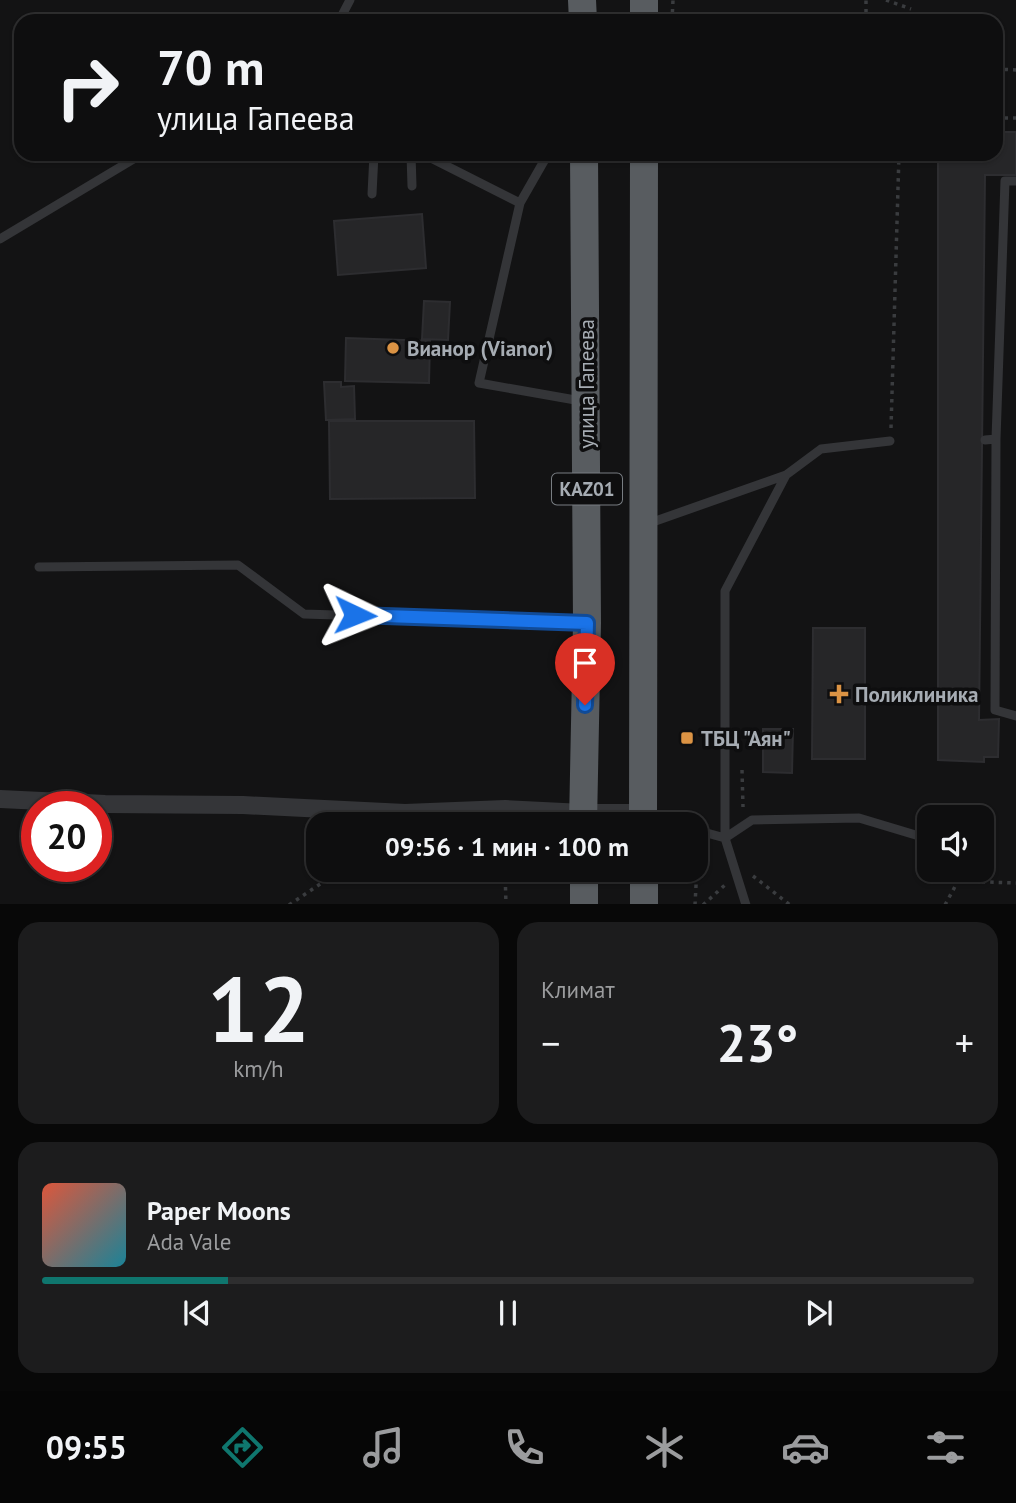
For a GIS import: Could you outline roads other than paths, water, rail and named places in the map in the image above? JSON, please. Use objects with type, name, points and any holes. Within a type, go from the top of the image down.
[{"type":"highway","name":"улица Гапеева","points":[[583,812],[587,623],[584,161]]},
{"type":"highway","name":"KАZ01","points":[[643,812],[644,161]]},
{"type":"highway","points":[[584,882],[584,904]]},
{"type":"highway","points":[[644,882],[644,904]]},
{"type":"street","points":[[0,799],[105,804],[243,804],[387,812]]},
{"type":"street","points":[[430,812],[505,809],[528,812]]},
{"type":"lane","points":[[0,239],[130,161]]},
{"type":"lane","points":[[372,194],[374,161]]},
{"type":"lane","points":[[411,161],[412,186]]},
{"type":"lane","points":[[437,161],[520,203]]},
{"type":"lane","points":[[544,161],[520,203],[479,383],[586,402]]},
{"type":"lane","points":[[1016,181],[1005,181],[996,439],[995,710],[1016,716]]},
{"type":"lane","points":[[985,440],[996,439]]},
{"type":"lane","points":[[645,524],[786,474],[821,449],[890,441]]},
{"type":"lane","points":[[746,904],[725,838],[725,590],[786,474]]},
{"type":"lane","points":[[39,567],[238,565],[304,614],[587,623]]},
{"type":"lane","points":[[708,833],[725,838],[752,820],[859,818],[917,835]]},
{"type":"place","name":"Вианор (Vianor)","points":[[393,348]]},
{"type":"place","name":"Поликлиника","points":[[839,694]]},
{"type":"place","name":"ТБЦ \"Аян\"","points":[[687,738]]}]
